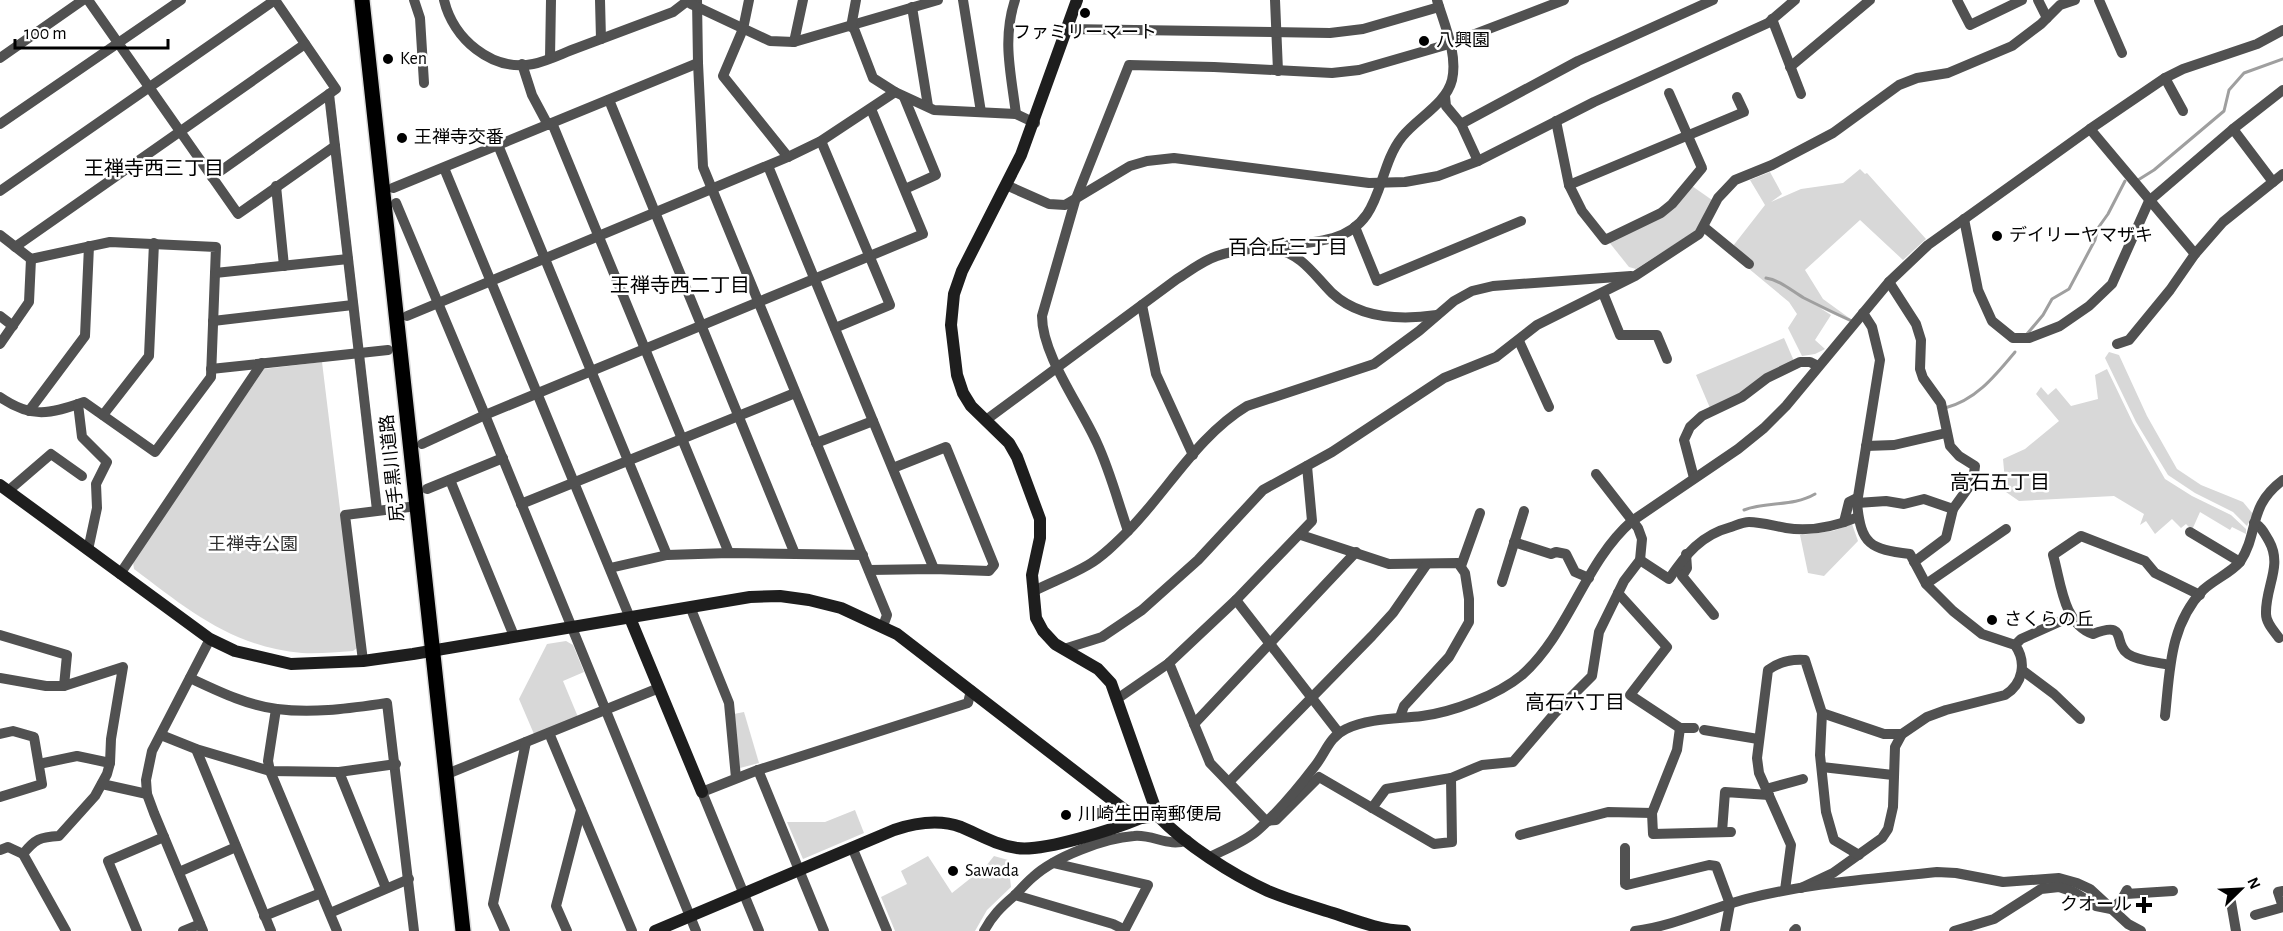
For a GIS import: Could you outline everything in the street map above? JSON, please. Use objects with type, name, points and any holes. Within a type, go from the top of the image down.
[{"type":"main road","name":"尻手黒川道路","points":[[362,0],[463,931]]},
{"type":"street","points":[[0,58],[86,0],[238,214],[334,146]]},
{"type":"street","points":[[0,124],[181,0]]},
{"type":"street","points":[[0,191],[275,0],[336,90],[212,177]]},
{"type":"street","points":[[414,0],[420,18],[424,83]]},
{"type":"street","points":[[444,0],[447,12],[457,30],[474,49],[495,60],[522,64],[533,64],[550,58],[673,12],[691,2]]},
{"type":"street","points":[[550,58],[551,0]]},
{"type":"street","points":[[600,0],[601,39]]},
{"type":"street","points":[[749,0],[743,29],[723,76],[788,157]]},
{"type":"street","points":[[794,42],[803,0]]},
{"type":"street","points":[[856,0],[852,26],[873,78],[900,94],[944,112],[1016,114],[1035,123]]},
{"type":"street","points":[[691,2],[770,41],[794,42],[852,26],[909,6],[938,0]]},
{"type":"street","points":[[963,0],[981,112]]},
{"type":"street","points":[[1015,0],[1009,17],[1006,38],[1016,114]]},
{"type":"street","points":[[1077,0],[1022,155],[962,271],[954,294],[951,325],[957,375],[963,393],[971,406],[1009,443],[1017,457],[1040,519],[1040,538],[1032,575],[1036,618],[1043,631],[1055,644],[1098,669],[1111,683],[1158,816],[1238,876],[1269,891],[1360,922],[1394,931],[1405,931]]},
{"type":"street","points":[[1275,0],[1278,71]]},
{"type":"street","points":[[1128,531],[1098,446],[1042,332],[1042,316],[1075,201],[1129,65],[1332,73],[1359,70],[1449,44],[1564,0]]},
{"type":"street","points":[[1461,124],[1578,61],[1713,0]]},
{"type":"street","points":[[1006,185],[1048,204],[1065,205],[1130,166],[1147,161],[1174,158],[1382,184],[1438,176],[1478,161],[1556,121],[1772,19],[1795,0]]},
{"type":"street","points":[[1790,67],[1870,0]]},
{"type":"street","points":[[1957,0],[1970,25],[2022,0]]},
{"type":"street","points":[[2038,0],[2047,18]]},
{"type":"street","points":[[1064,649],[1102,637],[1142,610],[1198,560],[1263,490],[1332,452],[1444,378],[1496,357],[1537,326],[1635,276],[1699,234],[1718,198],[1735,180],[1772,165],[1833,133],[1899,85],[1917,78],[1948,73],[2012,46],[2060,5],[2075,0]]},
{"type":"street","points":[[2099,0],[2122,53]]},
{"type":"street","points":[[691,2],[698,63],[702,160],[758,303],[888,615],[883,626]]},
{"type":"street","points":[[986,420],[1177,279],[1216,256],[1334,237],[1355,227],[1370,211],[1394,149],[1403,136],[1445,96],[1452,81],[1454,67],[1438,3],[1363,29],[1330,33],[1066,29]]},
{"type":"street","points":[[909,6],[928,106]]},
{"type":"street","points":[[1772,19],[1801,94]]},
{"type":"street","points":[[1210,857],[1256,832],[1316,764],[1332,738],[1339,733],[1365,723],[1400,717],[1424,716],[1447,710],[1486,697],[1509,685],[1540,656],[1604,551],[1632,521],[1738,449],[1764,428],[1914,256],[2165,78],[2183,69],[2258,44],[2283,30]]},
{"type":"street","points":[[15,247],[305,44]]},
{"type":"street","points":[[393,188],[698,63]]},
{"type":"street","points":[[522,64],[532,94],[550,124],[598,236],[729,553]]},
{"type":"street","points":[[2165,78],[2183,111]]},
{"type":"street","points":[[1964,219],[1978,290],[1985,310],[1992,321],[2013,338],[2029,338],[2060,326],[2089,306],[2112,284],[2150,201],[2233,129],[2283,90]]},
{"type":"street","points":[[1556,121],[1569,185],[1582,211],[1605,240],[1661,213],[1672,204],[1702,168],[1670,93]]},
{"type":"street","points":[[328,94],[377,510]]},
{"type":"street","points":[[407,316],[788,157],[821,141],[871,109],[900,94]]},
{"type":"street","points":[[900,94],[936,175],[905,189]]},
{"type":"street","points":[[1445,96],[1446,106],[1461,124],[1478,161]]},
{"type":"street","points":[[1569,185],[1744,112],[1737,97]]},
{"type":"street","points":[[609,100],[795,554]]},
{"type":"street","points":[[422,444],[486,415],[923,234],[871,109]]},
{"type":"street","points":[[2090,129],[2195,254]]},
{"type":"street","points":[[2233,129],[2273,182]]},
{"type":"street","points":[[821,141],[890,305],[835,328]]},
{"type":"street","points":[[498,145],[667,555]]},
{"type":"street","points":[[768,166],[934,569]]},
{"type":"street","points":[[444,168],[759,931]]},
{"type":"street","points":[[2117,344],[2129,340],[2170,290],[2195,254],[2223,222],[2283,174]]},
{"type":"street","points":[[276,186],[285,266]]},
{"type":"street","points":[[396,202],[486,415],[696,931]]},
{"type":"street","points":[[1355,227],[1377,281],[1521,221]]},
{"type":"street","points":[[1704,227],[1749,264]]},
{"type":"street","points":[[0,235],[31,259],[110,242],[216,247],[211,377],[155,452],[84,402],[54,412],[29,411],[0,397]]},
{"type":"street","points":[[103,416],[149,356],[154,243]]},
{"type":"street","points":[[29,411],[85,336],[90,246]]},
{"type":"street","points":[[1267,248],[1295,255],[1333,294],[1361,311],[1398,317],[1438,315]]},
{"type":"street","points":[[0,344],[29,302],[31,259]]},
{"type":"street","points":[[215,273],[348,259]]},
{"type":"street","points":[[1034,591],[1089,564],[1128,531],[1193,455],[1231,416],[1247,406],[1374,364],[1454,301],[1472,291],[1492,286],[1635,276]]},
{"type":"street","points":[[1889,282],[1916,324],[1921,340],[1920,369],[1923,378],[1941,403],[1946,433],[1954,452],[1975,466],[1973,481],[1953,509],[1946,538],[1914,562]]},
{"type":"street","points":[[1603,293],[1620,335],[1657,335],[1667,358]]},
{"type":"street","points":[[213,321],[353,305]]},
{"type":"street","points":[[1142,305],[1156,374],[1193,455]]},
{"type":"street","points":[[1801,888],[1833,873],[1882,838],[1888,829],[1893,807],[1895,747],[1902,734],[1927,717],[2005,695],[2013,690],[2022,670],[2022,661],[2015,645],[1982,634],[1926,584],[1910,554],[1886,551],[1872,546],[1867,539],[1858,517],[1857,500],[1880,360],[1872,327],[1863,313]]},
{"type":"street","points":[[0,316],[13,326]]},
{"type":"street","points":[[1519,341],[1549,407]]},
{"type":"street","points":[[211,369],[388,350]]},
{"type":"street","points":[[1694,478],[1684,440],[1690,427],[1702,416],[1742,397],[1767,378],[1800,362],[1810,362],[1818,366]]},
{"type":"street","points":[[120,574],[262,363]]},
{"type":"street","points":[[521,504],[795,393]]},
{"type":"street","points":[[78,404],[82,437],[107,462],[96,484],[97,508],[88,550]]},
{"type":"street","points":[[816,443],[873,421]]},
{"type":"street","points":[[1866,446],[1894,445],[1946,433]]},
{"type":"street","points":[[869,570],[988,571],[994,565],[946,447],[893,468]]},
{"type":"street","points":[[82,476],[51,454],[4,488],[210,639],[251,656],[291,664],[363,661],[691,609],[750,597],[780,596],[809,600],[841,608],[897,634],[1125,810],[1141,818]]},
{"type":"street","points":[[427,489],[503,458]]},
{"type":"street","points":[[1117,699],[1169,663],[1301,535],[1312,521],[1308,466]]},
{"type":"street","points":[[1372,808],[1386,789],[1451,778],[1482,765],[1513,762],[1592,676],[1599,632],[1624,581],[1640,560],[1642,540],[1638,528],[1596,474]]},
{"type":"street","points":[[450,480],[514,636]]},
{"type":"street","points":[[2165,716],[2172,646],[2180,627],[2203,591],[2233,570],[2240,562],[2261,502],[2269,490],[2283,480]]},
{"type":"street","points":[[1844,522],[1850,502],[1857,500],[1904,504],[1924,499],[1953,509]]},
{"type":"street","points":[[363,661],[345,515],[417,506]]},
{"type":"street","points":[[1502,582],[1524,511]]},
{"type":"street","points":[[1461,567],[1480,513]]},
{"type":"street","points":[[1640,560],[1669,579],[1686,554],[1706,537],[1748,522],[1804,530],[1832,527],[1858,517]]},
{"type":"street","points":[[2254,523],[2260,526],[2274,550],[2276,568],[2265,615],[2279,638]]},
{"type":"street","points":[[1926,584],[2006,529]]},
{"type":"street","points":[[2190,532],[2240,562]]},
{"type":"street","points":[[1301,535],[1389,564],[1458,563],[1465,573],[1469,599],[1469,622],[1449,657],[1404,706],[1400,717]]},
{"type":"street","points":[[2169,665],[2128,654],[2122,648],[2121,637],[2112,629],[2108,628],[2092,634],[2083,631],[2070,616],[2053,555],[2081,536],[2145,561],[2155,573],[2200,596]]},
{"type":"street","points":[[1514,542],[1551,554],[1556,552],[1566,554],[1575,572],[1588,578]]},
{"type":"street","points":[[1194,724],[1356,552]]},
{"type":"street","points":[[610,568],[667,555],[729,553],[863,555]]},
{"type":"street","points":[[1686,554],[1687,568],[1682,576],[1714,615]]},
{"type":"street","points":[[1229,782],[1394,613],[1427,564]]},
{"type":"street","points":[[1618,593],[1667,647],[1630,695],[1680,728],[1699,729],[1758,740]]},
{"type":"street","points":[[1236,600],[1339,733]]},
{"type":"street","points":[[691,609],[729,702],[736,778]]},
{"type":"street","points":[[2015,645],[2021,639],[2070,616]]},
{"type":"street","points":[[0,635],[67,655],[64,686]]},
{"type":"street","points":[[183,931],[202,927],[147,794],[147,768],[161,735],[210,639]]},
{"type":"street","points":[[1785,890],[1791,845],[1759,773],[1758,740],[1768,670],[1774,666],[1795,659],[1805,660],[1822,713],[1820,755],[1826,812],[1834,840],[1859,855]]},
{"type":"street","points":[[1169,663],[1210,763],[1266,821]]},
{"type":"street","points":[[0,678],[46,686],[64,686],[123,668],[111,739],[110,764],[102,784],[95,796],[59,836],[43,837],[33,842],[23,854]]},
{"type":"street","points":[[2022,670],[2054,694],[2080,719]]},
{"type":"street","points":[[190,678],[235,698],[276,709],[345,709],[387,703],[414,931]]},
{"type":"street","points":[[447,774],[659,688]]},
{"type":"street","points":[[702,792],[758,770],[968,703],[971,690]]},
{"type":"street","points":[[276,709],[268,761],[270,771],[337,931]]},
{"type":"street","points":[[1822,713],[1884,734],[1902,734]]},
{"type":"street","points":[[1680,728],[1677,750],[1652,813],[1653,834],[1726,832],[1725,792],[1767,792],[1803,779]]},
{"type":"street","points":[[0,734],[14,731],[34,737],[42,784],[0,797]]},
{"type":"street","points":[[549,733],[632,931]]},
{"type":"street","points":[[161,735],[196,749],[270,771],[339,772],[396,764]]},
{"type":"street","points":[[505,931],[493,904],[526,742]]},
{"type":"street","points":[[196,749],[271,931]]},
{"type":"street","points":[[39,764],[77,756],[110,764]]},
{"type":"street","points":[[1822,767],[1893,775]]},
{"type":"street","points":[[758,770],[824,931]]},
{"type":"street","points":[[339,772],[386,888]]},
{"type":"street","points":[[1266,821],[1276,820],[1319,777],[1434,844],[1452,842],[1451,778]]},
{"type":"street","points":[[102,784],[147,794]]},
{"type":"street","points":[[567,931],[556,906],[581,810]]},
{"type":"street","points":[[1520,835],[1608,812],[1652,813]]},
{"type":"street","points":[[655,931],[910,825],[934,822],[958,826],[994,843],[1018,849],[1036,848],[1118,827],[1141,818],[1158,816]]},
{"type":"street","points":[[984,931],[992,916],[1033,876],[1053,863],[1088,847],[1133,836],[1149,836],[1177,844],[1187,840]]},
{"type":"street","points":[[137,931],[108,861],[164,837]]},
{"type":"street","points":[[179,872],[236,847]]},
{"type":"street","points":[[0,850],[8,848],[23,854],[66,931]]},
{"type":"street","points":[[852,848],[887,931]]},
{"type":"street","points":[[1625,848],[1625,884],[1627,885],[1709,865],[1716,866],[1730,904],[1725,931]]},
{"type":"street","points":[[1015,895],[1113,924],[1124,930],[1148,885],[1053,863]]},
{"type":"street","points":[[1635,931],[1651,930],[1730,904],[1785,890],[1937,872],[1956,873],[2003,882],[2059,878],[2090,889],[2128,924],[2141,931]]},
{"type":"street","points":[[330,912],[409,879]]},
{"type":"street","points":[[1954,931],[1994,919],[2041,890],[2059,887],[2074,892],[2096,906],[2111,909],[2121,902],[2127,892],[2173,891]]},
{"type":"street","points":[[2254,915],[2283,907],[2278,892],[2283,891]]},
{"type":"street","points":[[264,916],[321,893]]},
{"type":"street","points":[[2231,902],[2236,931]]},
{"type":"green space","points":[[1860,169],[1865,174],[1867,173],[1926,239],[1903,260],[1860,220],[1805,270],[1823,299],[1852,320],[1850,322],[1820,308],[1831,315],[1815,340],[1825,349],[1815,354],[1802,356],[1788,328],[1797,314],[1789,302],[1748,268],[1733,246],[1765,205],[1750,180],[1770,172],[1782,194],[1771,202],[1801,189],[1843,183]]},
{"type":"green space","points":[[1692,186],[1712,200],[1697,230],[1636,269],[1629,267],[1609,242]]},
{"type":"green space","points":[[1784,338],[1794,361],[1752,387],[1710,408],[1696,375]]},
{"type":"green space","points":[[2109,352],[2119,355],[2147,416],[2177,469],[2201,485],[2243,502],[2253,514],[2247,526],[2233,512],[2195,493],[2168,475],[2136,422],[2105,358]]},
{"type":"green space","name":"王禅寺公園","points":[[322,362],[357,648],[353,651],[302,653],[254,643],[212,624],[134,569],[133,562],[264,369]]},
{"type":"green space","points":[[2107,369],[2133,423],[2165,479],[2192,496],[2231,515],[2246,529],[2246,534],[2232,527],[2230,530],[2200,512],[2192,530],[2186,524],[2181,528],[2172,519],[2155,534],[2146,521],[2140,525],[2144,514],[2114,496],[2019,501],[2006,492],[2003,459],[2025,449],[2059,421],[2036,394],[2041,387],[2048,395],[2056,388],[2071,406],[2098,399],[2095,375]]},
{"type":"green space","points":[[1852,524],[1858,541],[1824,576],[1808,573],[1800,535],[1833,531]]},
{"type":"green space","points":[[566,641],[573,645],[584,672],[563,681],[578,717],[534,734],[519,699],[547,644]]},
{"type":"green space","points":[[744,712],[759,763],[740,768],[734,714]]},
{"type":"green space","points":[[855,810],[864,833],[803,859],[787,822],[825,822]]},
{"type":"green space","points":[[928,856],[952,893],[986,866],[994,856],[1008,860],[1011,887],[987,910],[975,931],[895,931],[881,897],[907,884],[901,871]]},
{"type":"waterway","points":[[2138,180],[2154,170],[2224,111],[2229,90],[2244,73],[2283,59]]},
{"type":"waterway","points":[[2027,334],[2043,315],[2052,299],[2069,289],[2095,240],[2098,228],[2125,181]]},
{"type":"waterway","points":[[1766,278],[1781,283],[1804,298],[1852,321]]},
{"type":"waterway","points":[[1945,408],[1966,399],[1984,386],[2015,352]]},
{"type":"waterway","points":[[1744,510],[1798,501],[1815,494]]},
{"type":"place","name":"ファミリーマート","points":[[1085,13]]},
{"type":"place","name":"八興園","points":[[1424,41]]},
{"type":"place","name":"Ken","points":[[388,59]]},
{"type":"place","name":"王禅寺交番","points":[[402,138]]},
{"type":"place","name":"デイリーヤマザキ","points":[[1997,236]]},
{"type":"place","name":"さくらの丘","points":[[1992,620]]},
{"type":"place","name":"川崎生田南郵便局","points":[[1066,815]]},
{"type":"place","name":"Sawada","points":[[953,871]]},
{"type":"place","name":"クオール","points":[[2144,905]]},
{"type":"district","name":"王禅寺西三丁目","points":[[154,169]]},
{"type":"district","name":"百合丘三丁目","points":[[1288,248]]},
{"type":"district","name":"王禅寺西二丁目","points":[[680,286]]},
{"type":"district","name":"高石五丁目","points":[[2000,483]]},
{"type":"district","name":"高石六丁目","points":[[1575,703]]}]
